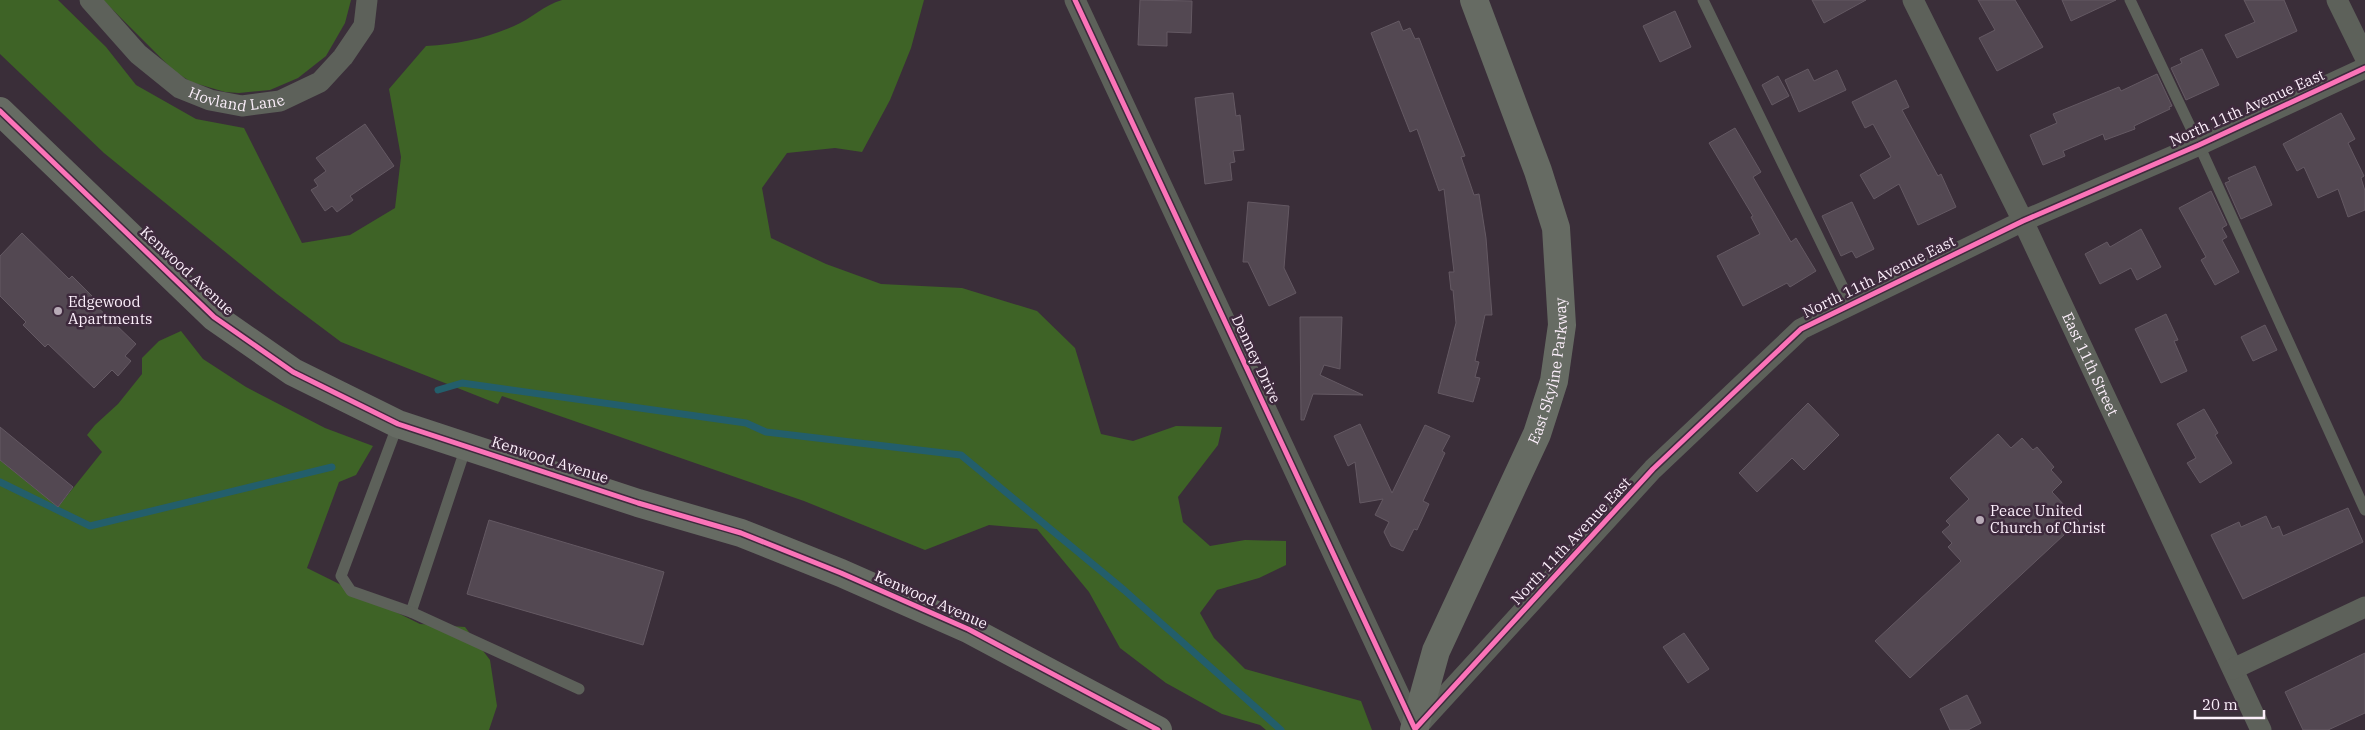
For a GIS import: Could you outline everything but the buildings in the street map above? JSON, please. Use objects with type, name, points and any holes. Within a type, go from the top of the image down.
[{"type":"street","name":"Hovland Lane","points":[[90,0],[138,54],[180,88],[210,100],[242,106],[280,101],[320,82],[343,56],[364,26],[367,0]]},
{"type":"street","name":"Denney Drive","points":[[1075,0],[1415,729]]},
{"type":"street","name":"East Skyline Parkway","points":[[1415,729],[1436,651],[1537,434],[1554,381],[1562,325],[1556,228],[1534,162],[1474,0]]},
{"type":"street","name":"East 11th Street","points":[[1913,0],[2023,221],[2261,730]]},
{"type":"street","points":[[2337,0],[2365,57]]},
{"type":"street","name":"North 11th Avenue East","points":[[1415,729],[1654,469],[1802,329],[2023,221],[2199,145],[2365,68]]},
{"type":"street","name":"Kenwood Avenue","points":[[0,111],[214,317],[293,372],[398,424],[638,503],[741,533],[841,573],[968,629],[1158,730]]},
{"type":"street","points":[[2233,669],[2365,607]]},
{"type":"lane","points":[[1703,0],[1851,304]]},
{"type":"lane","points":[[2130,0],[2199,145],[2365,510]]},
{"type":"lane","points":[[398,424],[341,576],[351,591],[411,612],[579,689]]},
{"type":"lane","points":[[411,612],[466,446]]},
{"type":"green space","points":[[0,0],[58,0],[106,47],[136,85],[196,119],[244,128],[302,243],[350,235],[395,208],[401,157],[389,89],[426,46],[481,38],[503,31],[549,5],[562,0],[924,0],[911,48],[890,100],[862,152],[835,148],[787,153],[762,188],[771,238],[826,264],[881,284],[962,288],[1037,311],[1075,348],[1101,434],[1133,441],[1176,426],[1222,427],[1218,445],[1178,497],[1183,522],[1210,546],[1245,540],[1286,541],[1286,565],[1259,578],[1217,590],[1200,613],[1214,638],[1245,669],[1361,701],[1372,730],[1266,730],[1260,725],[1222,714],[1166,683],[1120,648],[1089,592],[1037,529],[989,525],[925,550],[804,501],[502,396],[498,404],[341,342],[277,294],[104,153],[0,54]]},
{"type":"green space","points":[[103,0],[351,0],[345,23],[326,56],[298,78],[270,90],[239,93],[225,92],[191,82],[174,71]]},
{"type":"green space","points":[[181,331],[203,359],[246,387],[325,428],[373,446],[356,475],[339,482],[307,568],[420,624],[465,627],[490,660],[497,706],[489,730],[0,730],[0,460],[58,507],[102,452],[87,435],[118,404],[142,374],[142,358],[159,341]]},
{"type":"waterway","points":[[438,390],[462,383],[746,423],[766,432],[961,455],[1124,590],[1281,730]]},
{"type":"waterway","points":[[0,482],[90,526],[332,467]]},
{"type":"cycle path","points":[[1075,0],[1415,729],[1653,469],[1801,329],[2023,221],[2199,145],[2365,68]]},
{"type":"cycle path","points":[[0,111],[214,317],[293,372],[398,424],[638,503],[741,533],[841,573],[968,629],[1158,730]]},
{"type":"place","name":"Edgewood Apartments","points":[[58,311]]},
{"type":"place","name":"Peace United Church of Christ","points":[[1980,520]]}]
